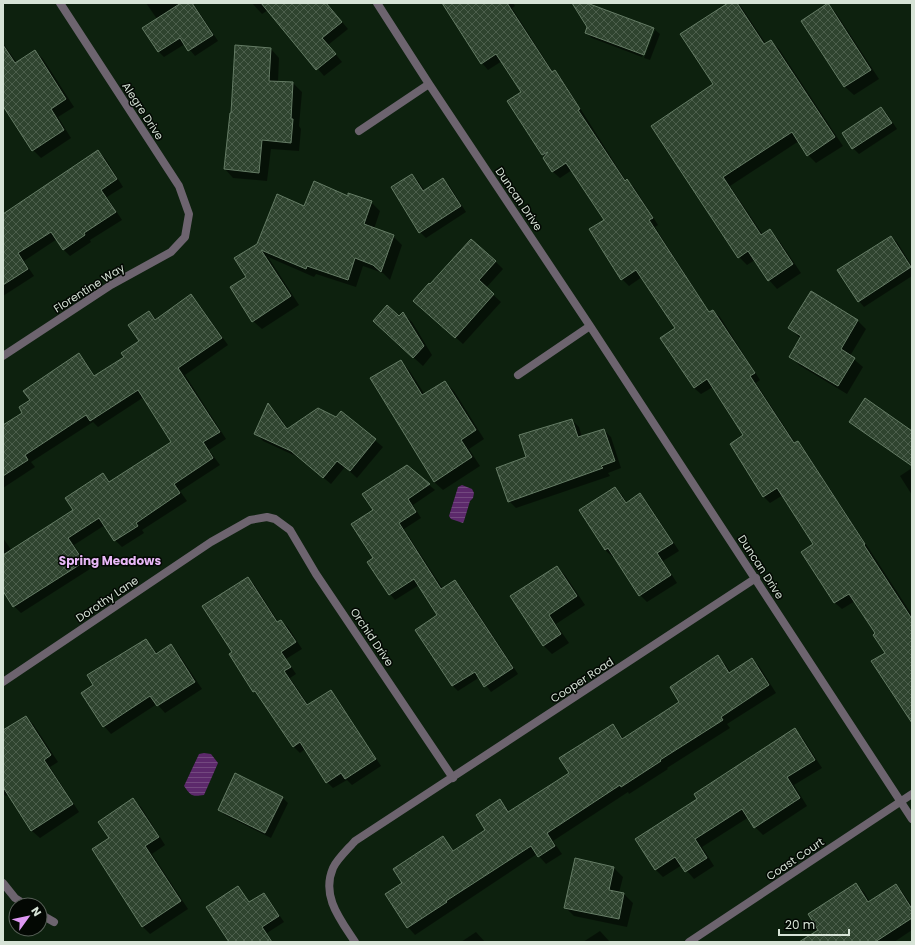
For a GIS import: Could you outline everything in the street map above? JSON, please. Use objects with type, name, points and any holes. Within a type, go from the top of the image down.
[{"type":"street","name":"Alegre Drive","points":[[60,3],[179,186],[189,214],[185,237]]},
{"type":"street","name":"Duncan Drive","points":[[377,3],[756,578],[912,820]]},
{"type":"street","points":[[359,131],[429,84]]},
{"type":"street","name":"Florentine Way","points":[[3,356],[111,285],[171,252],[185,237]]},
{"type":"street","points":[[518,375],[590,326]]},
{"type":"street","name":"Dorothy Lane","points":[[3,682],[211,542],[250,520],[267,517]]},
{"type":"street","name":"Orchid Drive","points":[[267,517],[275,519],[290,530],[316,574],[453,778]]},
{"type":"street","name":"Cooper Road","points":[[355,942],[335,911],[328,885],[334,867],[355,841],[756,578]]},
{"type":"street","name":"Coast Court","points":[[689,942],[912,794]]},
{"type":"street","points":[[3,883],[14,897]]},
{"type":"street","points":[[48,919],[54,922]]},
{"type":"shaded area","points":[[462,485],[472,489],[474,493],[463,523],[451,519],[449,516],[458,487]]},
{"type":"shaded area","points":[[199,754],[211,754],[218,763],[204,795],[194,796],[190,794],[184,786]]},
{"type":"building","points":[[181,3],[192,3],[213,35],[188,51],[180,38],[158,52],[142,28]]},
{"type":"building","points":[[261,3],[326,3],[342,22],[322,38],[336,54],[316,70]]},
{"type":"building","points":[[442,3],[507,3],[552,72],[555,70],[580,109],[578,110],[625,181],[627,179],[653,218],[649,220],[709,312],[713,310],[755,373],[750,376],[794,443],[798,441],[912,619],[912,723],[871,661],[885,653],[873,635],[875,633],[849,594],[834,603],[801,552],[813,544],[777,488],[763,497],[730,444],[743,435],[707,379],[694,388],[660,338],[675,328],[636,270],[621,280],[589,229],[604,220],[566,163],[552,172],[543,158],[548,152],[542,155],[507,101],[521,92],[496,54],[481,64]]},
{"type":"building","points":[[572,3],[587,3],[654,28],[644,55],[585,33],[587,27]]},
{"type":"building","points":[[728,3],[737,3],[764,44],[771,40],[835,137],[807,156],[792,132],[723,177],[761,235],[770,229],[793,264],[768,281],[748,251],[738,258],[651,126],[713,84],[680,34]]},
{"type":"building","points":[[828,3],[871,70],[844,87],[801,21]]},
{"type":"building","points":[[3,45],[15,63],[35,50],[66,99],[51,109],[64,130],[32,151],[3,106]]},
{"type":"building","points":[[235,45],[271,48],[269,81],[293,82],[291,119],[293,119],[291,143],[262,140],[259,173],[224,169],[231,113]]},
{"type":"building","points":[[881,107],[892,123],[852,149],[842,133]]},
{"type":"building","points":[[98,150],[117,179],[101,190],[116,212],[84,233],[85,235],[63,250],[51,232],[18,253],[28,269],[3,285],[3,214]]},
{"type":"building","points":[[412,174],[423,191],[443,178],[461,206],[419,233],[391,187]]},
{"type":"building","points":[[314,181],[348,196],[348,193],[372,201],[364,224],[394,235],[381,272],[373,265],[355,258],[348,280],[307,266],[306,269],[261,250],[291,296],[252,322],[230,287],[246,277],[234,258],[257,244],[277,194],[304,206]]},
{"type":"building","points":[[891,236],[911,267],[858,302],[837,270]]},
{"type":"building","points":[[471,239],[496,261],[479,280],[494,294],[455,338],[413,301]]},
{"type":"building","points":[[811,291],[858,320],[841,349],[855,358],[838,386],[789,357],[801,336],[788,328]]},
{"type":"building","points":[[191,294],[222,338],[178,368],[220,432],[203,442],[213,458],[174,484],[180,493],[136,523],[138,526],[114,541],[99,518],[68,538],[84,562],[13,607],[3,591],[3,555],[73,510],[65,498],[103,473],[109,482],[171,442],[138,390],[90,421],[86,415],[25,455],[28,460],[3,476],[3,425],[22,413],[19,407],[30,400],[23,391],[79,353],[94,376],[124,357],[121,353],[139,341],[128,325],[149,311],[155,320]]},
{"type":"building","points":[[387,305],[399,316],[403,312],[424,346],[413,358],[373,321]]},
{"type":"building","points":[[401,360],[422,395],[445,381],[476,430],[461,440],[472,457],[434,482],[370,378]]},
{"type":"building","points":[[865,398],[912,431],[912,466],[849,422]]},
{"type":"building","points":[[268,403],[287,429],[318,408],[336,417],[341,411],[376,439],[350,471],[337,461],[323,478],[291,451],[254,434]]},
{"type":"building","points":[[572,419],[578,437],[604,429],[615,461],[601,466],[603,468],[508,502],[496,468],[526,457],[519,435]]},
{"type":"building","points":[[407,465],[430,484],[408,499],[416,512],[399,523],[441,589],[455,580],[513,668],[484,687],[475,672],[452,686],[415,630],[437,615],[414,579],[389,595],[367,562],[373,558],[351,524],[373,510],[362,494]]},
{"type":"building","points":[[615,487],[626,503],[640,493],[673,543],[657,553],[671,575],[639,596],[608,548],[605,550],[579,510]]},
{"type":"building","points":[[557,566],[577,596],[549,615],[561,634],[543,646],[510,596]]},
{"type":"building","points":[[248,577],[277,622],[281,620],[296,642],[281,652],[291,667],[284,671],[307,705],[331,690],[376,759],[345,779],[341,773],[326,783],[300,742],[293,747],[255,691],[253,692],[229,654],[232,652],[202,606]]},
{"type":"building","points":[[146,639],[156,654],[171,644],[195,682],[157,706],[150,696],[103,727],[81,693],[93,685],[87,675]]},
{"type":"building","points":[[718,655],[729,673],[752,658],[769,685],[721,717],[723,720],[621,787],[620,785],[547,833],[555,846],[538,857],[531,846],[407,928],[385,894],[402,883],[393,869],[443,836],[453,851],[485,830],[476,815],[500,799],[508,812],[569,773],[559,758],[613,724],[622,739],[679,702],[670,687]]},
{"type":"building","points":[[26,716],[51,755],[44,760],[73,804],[31,831],[3,787],[3,730]]},
{"type":"building","points":[[795,728],[815,760],[787,777],[800,798],[754,828],[742,809],[695,839],[707,858],[685,872],[675,857],[655,870],[635,839],[697,799],[694,794]]},
{"type":"building","points":[[235,773],[283,797],[265,833],[218,810]]},
{"type":"building","points":[[133,798],[159,837],[145,846],[181,901],[142,927],[92,849],[109,838],[98,822]]},
{"type":"building","points":[[575,858],[614,867],[609,890],[624,893],[619,919],[564,908]]},
{"type":"building","points":[[856,883],[868,902],[896,884],[912,909],[912,918],[875,942],[799,942],[818,930],[808,914]]},
{"type":"building","points":[[238,886],[249,902],[264,893],[279,916],[262,927],[272,942],[229,942],[206,907]]},
{"type":"district","name":"Spring Meadows","points":[[110,561]]}]
